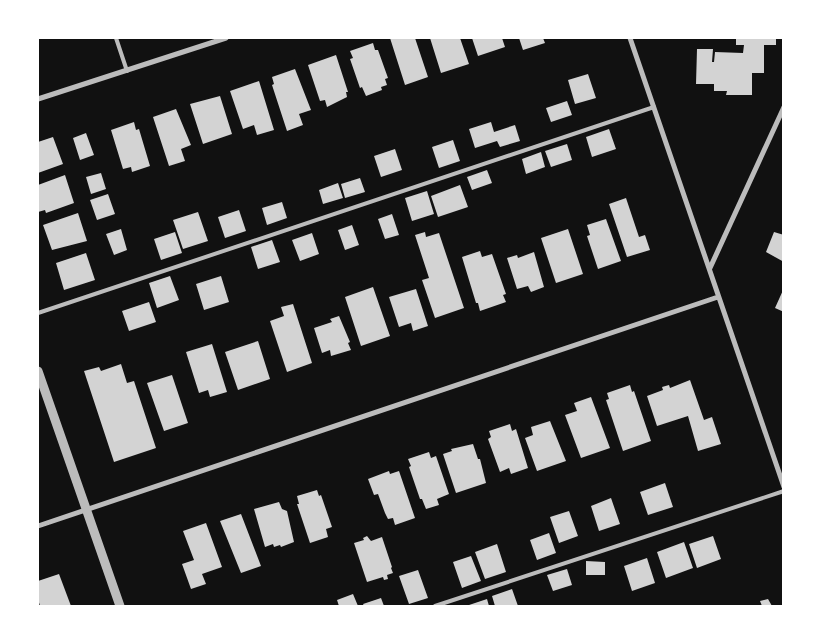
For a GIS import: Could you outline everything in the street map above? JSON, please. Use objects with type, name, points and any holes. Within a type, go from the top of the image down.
[{"type":"street","points":[[38,99],[226,38]]},
{"type":"street","points":[[630,38],[784,487]]},
{"type":"street","points":[[710,268],[784,107]]},
{"type":"street","points":[[38,526],[718,297]]},
{"type":"street","points":[[38,372],[120,606]]},
{"type":"lane","points":[[116,38],[128,71]]},
{"type":"lane","points":[[38,313],[654,107]]},
{"type":"lane","points":[[435,606],[784,491]]},
{"type":"building","points":[[390,38],[415,38],[428,77],[405,85]]},
{"type":"building","points":[[430,38],[460,38],[469,64],[441,73]]},
{"type":"building","points":[[472,38],[502,38],[505,47],[478,56]]},
{"type":"building","points":[[519,38],[543,38],[545,43],[523,50]]},
{"type":"building","points":[[736,38],[776,38],[776,45],[764,45],[764,73],[752,73],[752,95],[726,95],[727,91],[714,91],[714,84],[696,84],[697,49],[713,49],[712,62],[714,62],[715,52],[743,53],[744,45],[736,45]]},
{"type":"building","points":[[373,43],[375,50],[378,50],[388,78],[385,79],[387,85],[381,87],[382,90],[366,96],[362,87],[360,88],[350,59],[353,58],[350,51]]},
{"type":"building","points":[[336,55],[348,92],[346,92],[347,97],[327,107],[325,100],[320,101],[308,65]]},
{"type":"building","points":[[295,69],[311,110],[299,114],[303,125],[287,131],[272,85],[274,84],[272,77]]},
{"type":"building","points":[[588,74],[596,98],[575,104],[568,80]]},
{"type":"building","points":[[259,81],[274,130],[257,135],[254,125],[243,129],[230,91]]},
{"type":"building","points":[[220,96],[232,134],[203,144],[190,104]]},
{"type":"building","points":[[567,101],[572,115],[551,122],[546,108]]},
{"type":"building","points":[[176,109],[191,145],[181,149],[185,161],[169,166],[153,117]]},
{"type":"building","points":[[134,122],[136,130],[139,129],[150,166],[132,172],[131,167],[123,169],[111,130]]},
{"type":"building","points":[[491,122],[494,132],[515,125],[520,141],[500,147],[497,141],[475,148],[469,129]]},
{"type":"building","points":[[609,129],[616,149],[592,157],[586,137]]},
{"type":"building","points":[[86,133],[94,155],[80,160],[73,138]]},
{"type":"building","points":[[53,137],[63,164],[38,173],[38,142]]},
{"type":"building","points":[[453,140],[460,161],[439,168],[432,147]]},
{"type":"building","points":[[567,144],[572,160],[551,167],[545,151]]},
{"type":"building","points":[[395,149],[402,170],[381,177],[374,156]]},
{"type":"building","points":[[541,152],[545,167],[526,174],[522,159]]},
{"type":"building","points":[[487,170],[492,183],[472,190],[467,177]]},
{"type":"building","points":[[101,173],[106,189],[91,194],[86,177]]},
{"type":"building","points":[[65,175],[74,203],[46,213],[45,210],[38,212],[38,185]]},
{"type":"building","points":[[360,178],[365,192],[345,198],[341,184]]},
{"type":"building","points":[[338,183],[343,198],[323,204],[319,190]]},
{"type":"building","points":[[460,185],[468,207],[438,217],[431,196]]},
{"type":"building","points":[[427,191],[434,214],[412,221],[405,198]]},
{"type":"building","points":[[108,194],[115,214],[97,220],[90,200]]},
{"type":"building","points":[[626,198],[639,237],[645,235],[650,250],[627,257],[609,204]]},
{"type":"building","points":[[282,202],[287,218],[267,225],[262,208]]},
{"type":"building","points":[[239,210],[246,231],[225,238],[218,217]]},
{"type":"building","points":[[198,212],[208,241],[183,249],[173,220]]},
{"type":"building","points":[[78,213],[87,241],[52,250],[43,225]]},
{"type":"building","points":[[392,214],[399,235],[385,239],[378,219]]},
{"type":"building","points":[[606,219],[621,261],[598,269],[587,236],[590,235],[587,225]]},
{"type":"building","points":[[352,225],[359,245],[345,250],[338,230]]},
{"type":"building","points":[[121,229],[127,250],[114,255],[106,234]]},
{"type":"building","points":[[568,229],[583,274],[556,283],[541,238]]},
{"type":"building","points":[[175,232],[182,253],[161,260],[154,239]]},
{"type":"building","points":[[425,232],[426,237],[439,233],[464,308],[435,318],[422,280],[429,278],[415,235]]},
{"type":"building","points":[[774,232],[784,235],[784,262],[766,252]]},
{"type":"building","points":[[312,233],[319,254],[300,261],[292,240]]},
{"type":"building","points":[[272,240],[280,262],[258,269],[251,247]]},
{"type":"building","points":[[480,251],[482,257],[492,254],[506,294],[503,295],[506,302],[480,311],[462,257]]},
{"type":"building","points":[[534,252],[544,287],[531,292],[528,286],[517,289],[507,258],[517,255],[518,258]]},
{"type":"building","points":[[86,253],[95,280],[64,290],[56,263]]},
{"type":"building","points":[[170,276],[179,300],[157,308],[149,283]]},
{"type":"building","points":[[221,276],[229,302],[204,310],[196,284]]},
{"type":"building","points":[[373,287],[390,336],[361,346],[345,297]]},
{"type":"building","points":[[784,288],[784,312],[775,308]]},
{"type":"building","points":[[416,289],[428,326],[413,331],[411,323],[399,327],[389,297]]},
{"type":"building","points":[[149,302],[156,322],[129,331],[122,311]]},
{"type":"building","points":[[293,304],[312,363],[287,372],[270,321],[284,316],[281,307]]},
{"type":"building","points":[[339,316],[350,342],[348,343],[351,350],[331,356],[330,350],[322,353],[314,328],[332,322],[330,319]]},
{"type":"building","points":[[258,341],[270,379],[238,390],[225,352]]},
{"type":"building","points":[[212,344],[227,392],[210,397],[208,390],[199,393],[186,352]]},
{"type":"building","points":[[121,364],[127,383],[134,381],[156,448],[114,462],[84,371],[99,367],[101,371]]},
{"type":"building","points":[[172,375],[188,423],[164,431],[147,383]]},
{"type":"building","points":[[690,380],[704,420],[712,417],[721,444],[698,451],[688,416],[657,426],[647,396],[663,390],[662,387],[669,385],[670,388]]},
{"type":"building","points":[[630,385],[632,392],[634,391],[651,441],[623,451],[606,400],[609,399],[607,393]]},
{"type":"building","points":[[591,397],[610,448],[581,458],[565,415],[577,411],[574,403]]},
{"type":"building","points":[[550,421],[566,461],[537,471],[525,438],[533,435],[531,427]]},
{"type":"building","points":[[510,424],[512,431],[516,429],[528,468],[511,474],[509,468],[500,472],[488,439],[491,437],[489,431]]},
{"type":"building","points":[[473,444],[478,459],[480,459],[486,483],[456,493],[443,454],[452,451],[451,449]]},
{"type":"building","points":[[429,452],[431,458],[436,456],[449,494],[437,499],[439,505],[426,509],[422,499],[420,499],[408,459]]},
{"type":"building","points":[[389,471],[390,474],[399,471],[415,518],[395,525],[393,518],[388,519],[378,494],[374,495],[368,479]]},
{"type":"building","points":[[665,483],[673,507],[648,515],[640,492]]},
{"type":"building","points":[[317,490],[319,496],[321,495],[332,527],[326,529],[328,537],[310,543],[297,504],[299,504],[297,496]]},
{"type":"building","points":[[611,498],[620,524],[599,531],[591,506]]},
{"type":"building","points":[[279,502],[282,509],[287,511],[294,542],[281,547],[280,545],[274,547],[273,544],[265,547],[254,509]]},
{"type":"building","points":[[569,511],[578,536],[559,543],[550,517]]},
{"type":"building","points":[[241,514],[261,566],[241,573],[220,521]]},
{"type":"building","points":[[206,523],[222,567],[202,574],[206,584],[191,589],[182,564],[194,560],[183,531]]},
{"type":"building","points":[[549,533],[556,553],[537,560],[530,540]]},
{"type":"building","points":[[367,536],[371,541],[382,537],[393,573],[387,575],[388,579],[384,580],[383,577],[367,582],[354,543],[364,540],[363,538]]},
{"type":"building","points":[[713,536],[721,559],[697,568],[689,544]]},
{"type":"building","points":[[684,542],[693,568],[666,578],[657,552]]},
{"type":"building","points":[[497,544],[506,572],[485,579],[475,552]]},
{"type":"building","points":[[471,556],[481,581],[462,588],[453,562]]},
{"type":"building","points":[[647,558],[655,583],[632,591],[624,566]]},
{"type":"building","points":[[586,561],[605,562],[605,575],[586,575]]},
{"type":"building","points":[[567,569],[572,585],[553,591],[547,575]]},
{"type":"building","points":[[418,570],[428,598],[409,604],[399,576]]},
{"type":"building","points":[[59,574],[71,606],[40,606],[38,581]]},
{"type":"building","points":[[512,589],[518,606],[495,606],[492,596]]},
{"type":"building","points":[[353,594],[358,606],[339,606],[337,600]]},
{"type":"building","points":[[381,598],[384,606],[364,606],[363,604]]},
{"type":"building","points":[[487,599],[489,606],[466,606]]},
{"type":"building","points":[[768,599],[772,606],[762,606],[760,601]]}]
